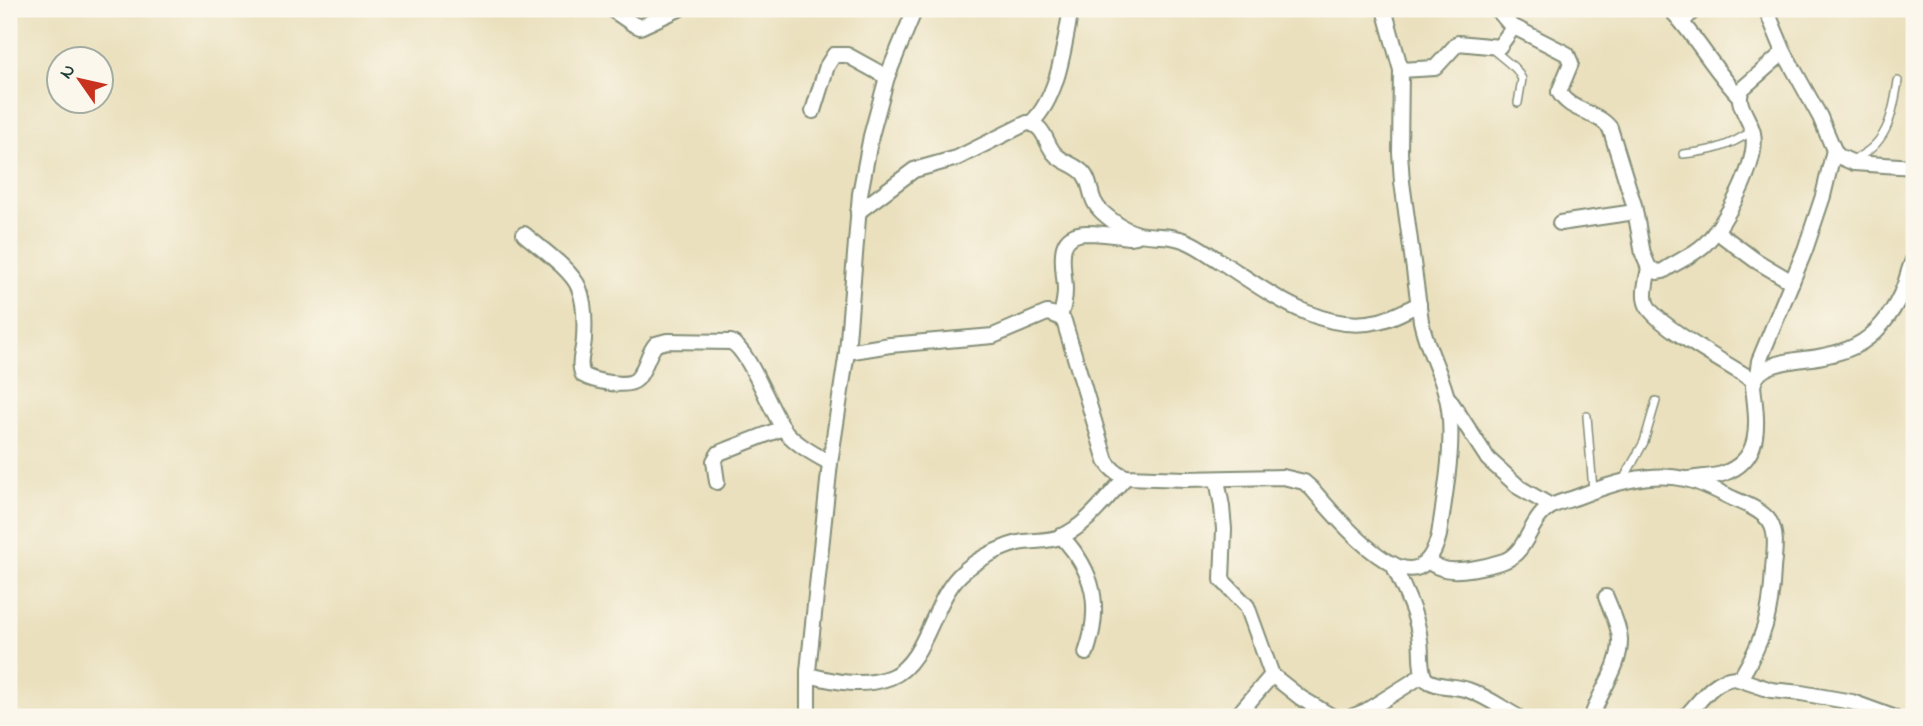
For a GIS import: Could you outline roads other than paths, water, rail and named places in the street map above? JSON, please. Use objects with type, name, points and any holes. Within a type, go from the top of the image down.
[{"type":"street","points":[[611,9],[640,27],[679,9]]},
{"type":"street","points":[[808,717],[808,676],[830,463],[847,352],[858,212],[871,136],[887,77],[915,9]]},
{"type":"street","points":[[1031,123],[1043,107],[1059,72],[1071,9]]},
{"type":"street","points":[[847,352],[890,345],[993,336],[1047,313],[1060,317],[1064,321],[1072,345],[1106,461],[1118,474],[1126,477],[1217,479],[1283,477],[1304,482],[1357,539],[1393,564],[1418,568],[1435,549],[1443,509],[1450,442],[1449,414],[1446,395],[1424,337],[1402,182],[1401,70],[1384,9]]},
{"type":"street","points":[[1497,9],[1513,28],[1557,47],[1570,57],[1571,63],[1559,93],[1573,105],[1602,119],[1610,128],[1649,268],[1646,300],[1648,307],[1686,338],[1755,378]]},
{"type":"street","points":[[1649,268],[1663,271],[1703,246],[1716,231],[1748,173],[1752,159],[1753,131],[1739,96],[1714,68],[1670,9]]},
{"type":"street","points":[[1682,22],[1695,9]]},
{"type":"street","points":[[1766,9],[1784,52],[1820,117],[1834,150],[1847,161],[1914,167]]},
{"type":"street","points":[[1401,70],[1436,68],[1458,43],[1499,47],[1513,28]]},
{"type":"street","points":[[1739,96],[1743,88],[1784,52]]},
{"type":"street","points":[[813,111],[827,66],[834,55],[847,55],[887,77]]},
{"type":"street","points":[[858,212],[914,170],[924,165],[957,158],[1031,123],[1044,134],[1060,159],[1083,172],[1099,209],[1122,227],[1139,234]]},
{"type":"street","points":[[1427,561],[1441,569],[1452,571],[1506,560],[1519,550],[1542,513],[1550,506],[1622,482],[1656,477],[1688,479],[1721,474],[1750,454],[1757,434],[1755,378],[1759,361],[1792,282],[1823,196],[1834,150]]},
{"type":"street","points":[[1560,223],[1635,212]]},
{"type":"street","points":[[1716,231],[1755,260],[1792,282]]},
{"type":"street","points":[[1060,317],[1065,290],[1062,252],[1077,234],[1085,233],[1129,237],[1139,234],[1163,235],[1185,240],[1283,301],[1325,318],[1360,324],[1381,321],[1419,304]]},
{"type":"street","points":[[524,234],[560,265],[579,287],[583,301],[584,340],[579,366],[583,375],[589,379],[628,384],[637,379],[656,344],[667,341],[731,342],[738,346],[783,428],[797,442],[830,463]]},
{"type":"street","points":[[1755,378],[1772,366],[1840,352],[1868,338],[1877,330],[1902,293],[1914,258]]},
{"type":"street","points":[[1446,395],[1488,459],[1520,488],[1550,506]]},
{"type":"street","points":[[717,482],[714,461],[719,453],[783,428]]},
{"type":"street","points":[[808,676],[856,684],[892,677],[910,664],[943,598],[963,572],[989,555],[1015,544],[1061,536],[1076,528],[1126,477]]},
{"type":"street","points":[[1217,479],[1224,529],[1222,580],[1247,606],[1272,675],[1301,698],[1333,717]]},
{"type":"street","points":[[1688,479],[1747,505],[1766,517],[1771,524],[1774,537],[1769,617],[1759,646],[1740,679]]},
{"type":"street","points":[[1061,536],[1078,556],[1093,591],[1096,608],[1086,653]]},
{"type":"street","points":[[1393,564],[1415,618],[1425,679],[1434,684],[1473,692],[1518,717]]},
{"type":"street","points":[[1592,717],[1619,651],[1618,630],[1606,597]]},
{"type":"street","points":[[1236,717],[1272,675]]},
{"type":"street","points":[[1351,717],[1423,675]]},
{"type":"street","points":[[1685,717],[1714,686],[1728,678],[1740,679],[1762,688],[1852,702],[1893,717]]},
{"type":"lane","points":[[1490,47],[1516,69],[1522,79],[1518,103]]},
{"type":"lane","points":[[1847,161],[1866,153],[1882,136],[1895,104],[1898,81]]},
{"type":"lane","points":[[1683,154],[1719,149],[1735,143],[1753,131]]},
{"type":"lane","points":[[1622,482],[1644,442],[1656,401]]},
{"type":"lane","points":[[1587,415],[1593,491]]}]
